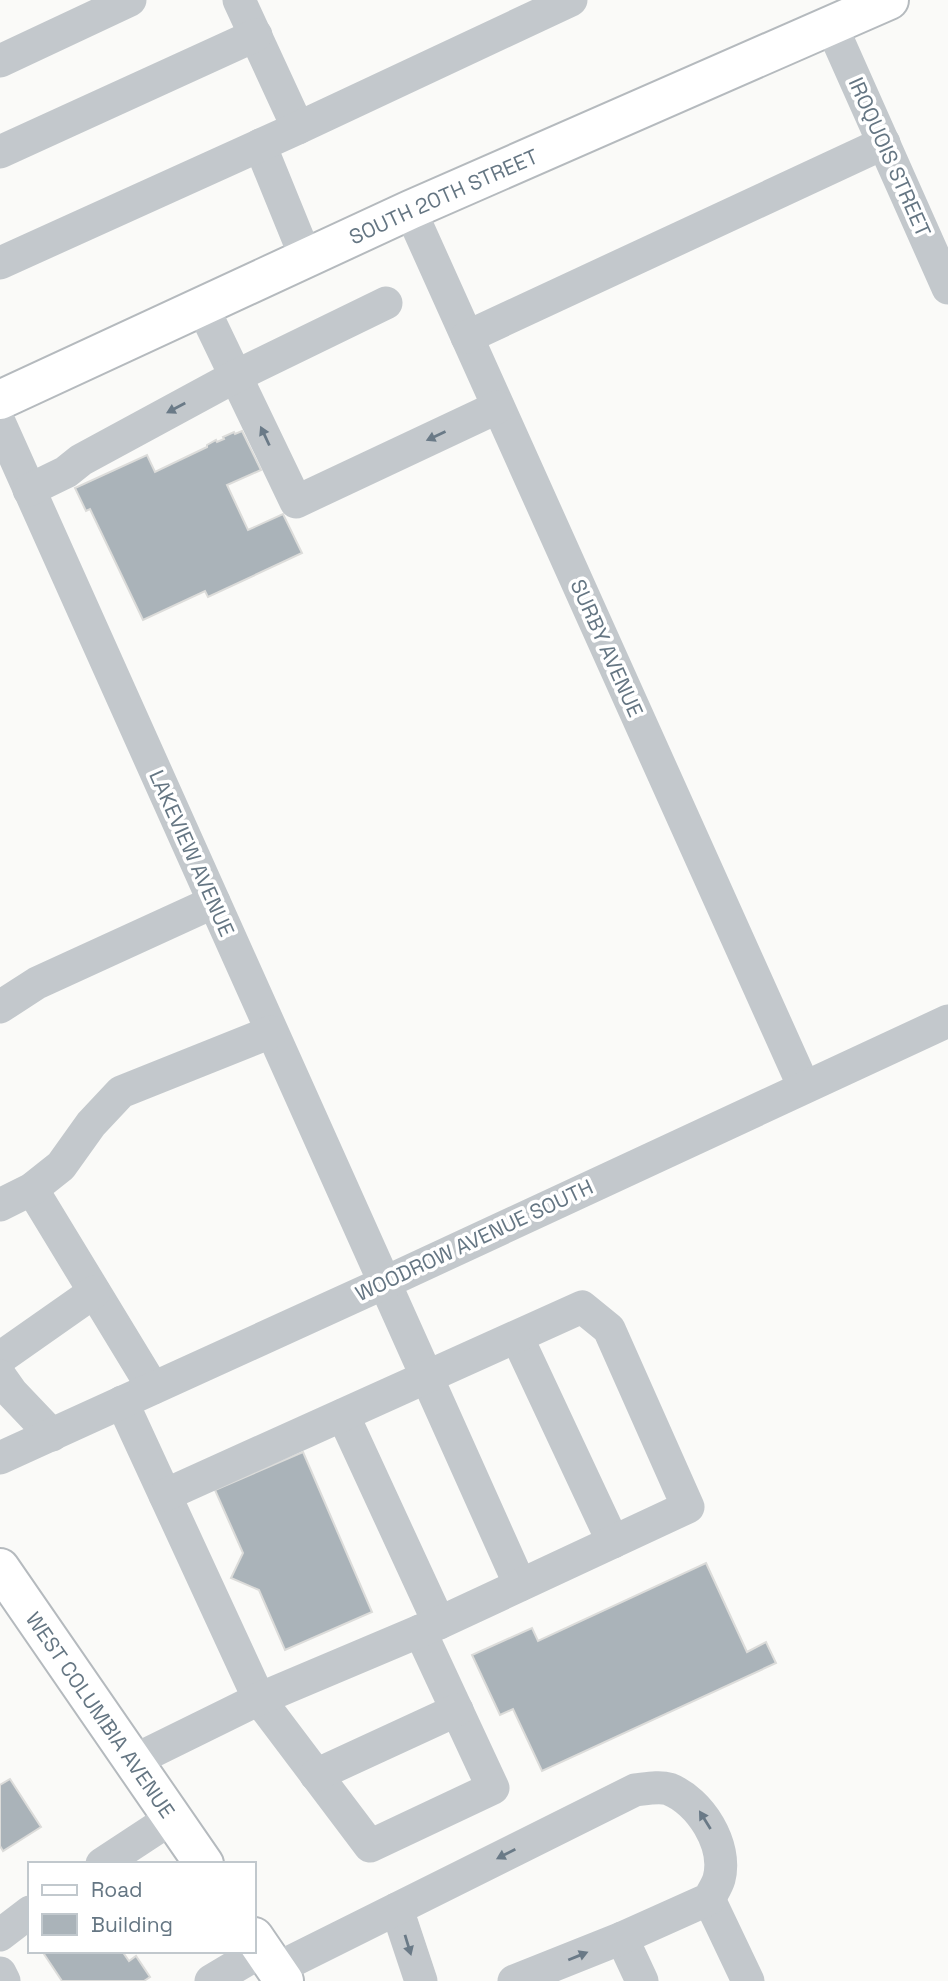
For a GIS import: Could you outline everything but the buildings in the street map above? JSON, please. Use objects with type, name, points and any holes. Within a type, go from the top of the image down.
[{"type":"main road","name":"SOUTH 20TH STREET","points":[[0,400],[410,210],[889,0]]},
{"type":"main road","name":"WEST COLUMBIA AVENUE","points":[[0,1568],[203,1862]]},
{"type":"street","points":[[0,61],[130,0]]},
{"type":"street","points":[[239,0],[298,128]]},
{"type":"street","points":[[0,263],[571,0]]},
{"type":"street","name":"IROQUOIS STREET","points":[[831,25],[948,289]]},
{"type":"street","points":[[0,152],[256,35]]},
{"type":"street","points":[[467,337],[884,143]]},
{"type":"street","points":[[260,145],[306,258]]},
{"type":"street","name":"SURBY AVENUE","points":[[410,210],[804,1087]]},
{"type":"street","points":[[29,490],[236,376],[386,303]]},
{"type":"street","points":[[202,306],[296,502],[498,407]]},
{"type":"street","name":"LAKEVIEW AVENUE","points":[[0,424],[520,1585]]},
{"type":"street","points":[[0,1007],[37,983],[214,902]]},
{"type":"street","name":"WOODROW AVENUE SOUTH","points":[[0,1458],[948,1021]]},
{"type":"street","points":[[0,1205],[32,1189],[61,1166],[91,1124],[121,1092],[271,1032]]},
{"type":"street","points":[[32,1189],[153,1388]]},
{"type":"street","points":[[0,1358],[94,1292]]},
{"type":"street","points":[[133,1761],[259,1699],[429,1627],[688,1507],[609,1329],[582,1307],[165,1495]]},
{"type":"street","points":[[517,1337],[613,1542]]},
{"type":"street","points":[[0,1376],[12,1393],[52,1435]]},
{"type":"street","points":[[122,1402],[259,1699],[370,1846],[493,1788],[457,1710],[429,1627],[343,1415]]},
{"type":"street","points":[[316,1775],[457,1710]]},
{"type":"street","points":[[211,1981],[397,1909],[635,1790],[666,1788],[691,1802],[708,1822],[718,1848],[719,1878],[709,1899],[622,1938],[514,1981]]},
{"type":"street","points":[[105,1862],[172,1818]]},
{"type":"street","points":[[709,1899],[748,1981]]},
{"type":"street","points":[[397,1909],[421,1981]]},
{"type":"street","points":[[0,1935],[28,1914]]},
{"type":"street","points":[[622,1938],[642,1981]]},
{"type":"street","points":[[0,1973],[4,1981]]}]
